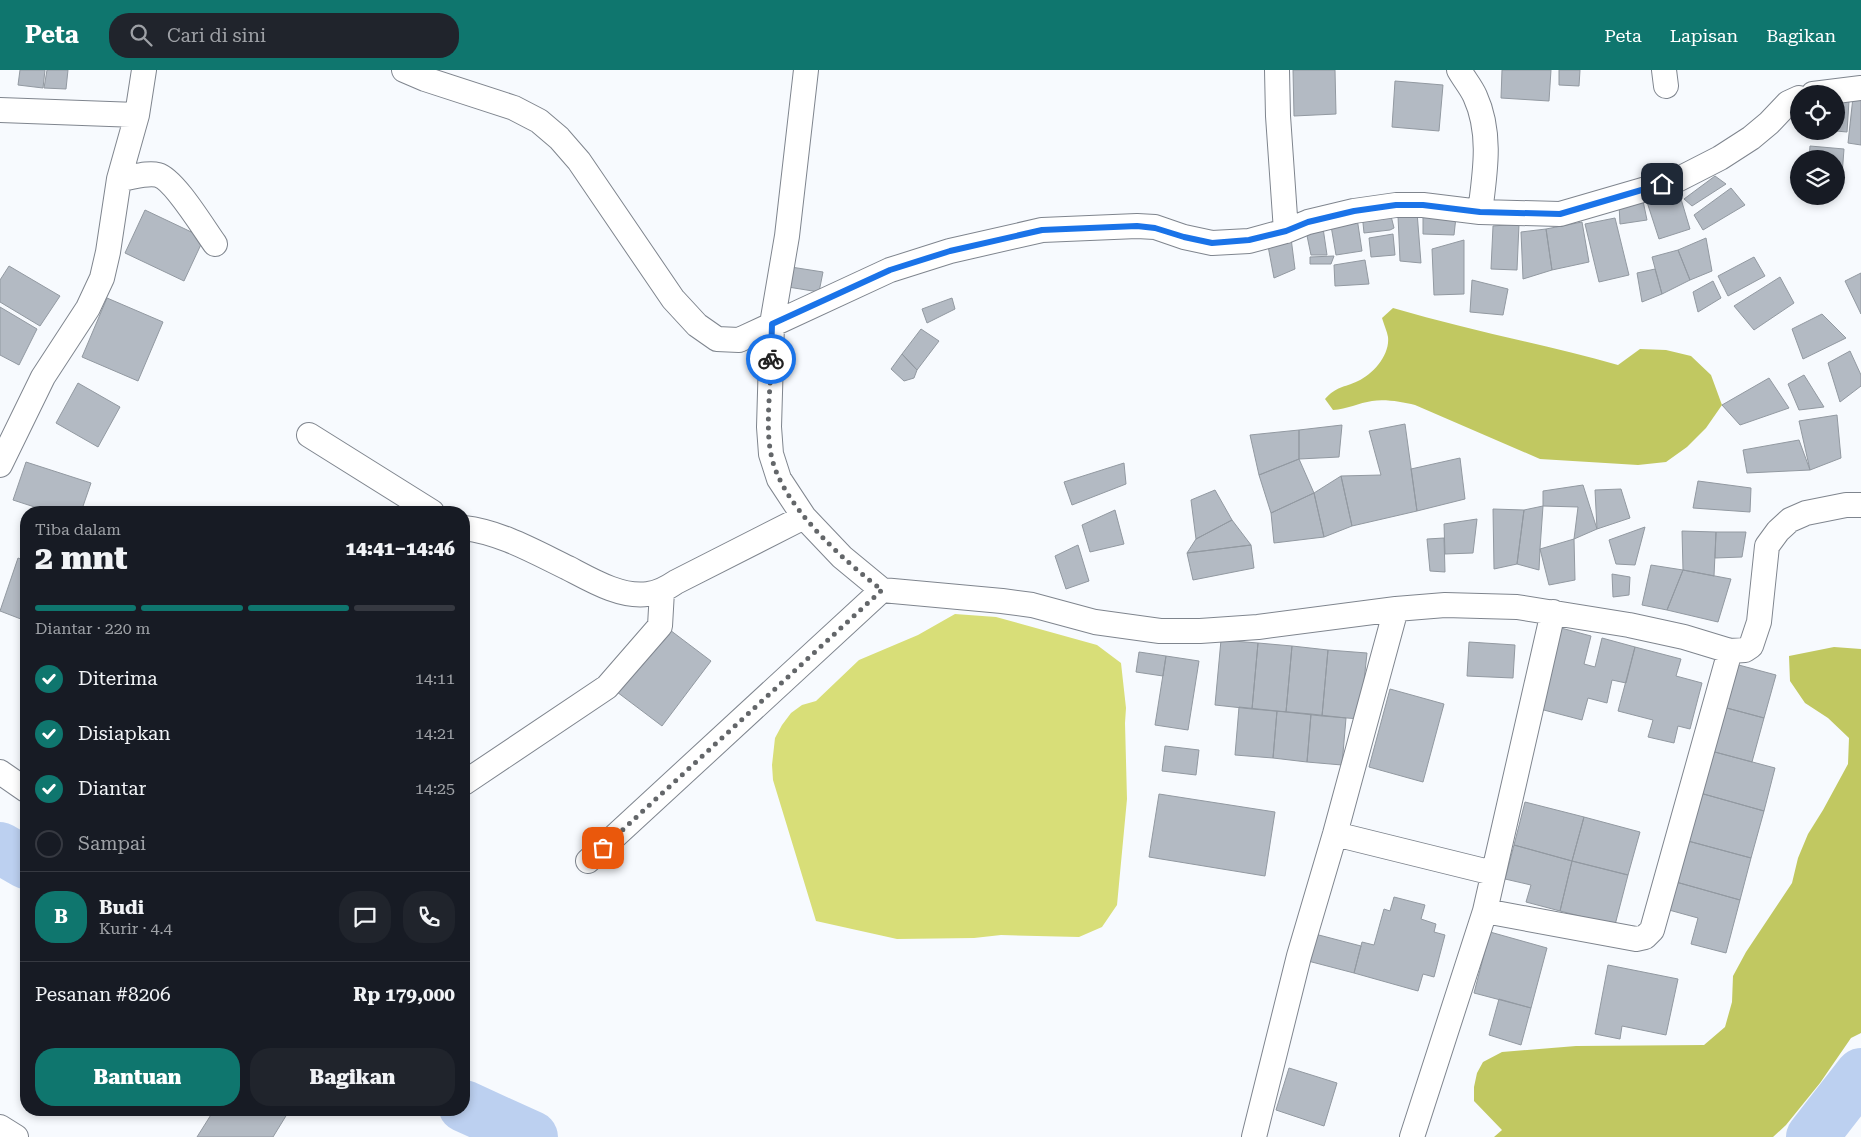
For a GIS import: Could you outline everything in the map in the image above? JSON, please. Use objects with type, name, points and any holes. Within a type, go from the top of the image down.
[{"type":"street","points":[[0,465],[42,377],[88,308],[102,278],[108,252],[119,179],[137,115],[144,70]]},
{"type":"street","points":[[404,70],[425,79],[514,108],[539,121],[559,138],[579,161],[673,299],[697,325],[717,339],[739,340],[890,270],[950,251],[1042,230],[1137,226],[1155,228],[1212,243],[1249,240],[1286,231],[1308,222],[1354,211],[1396,205],[1423,205],[1480,212],[1560,214],[1677,180],[1720,158],[1752,138],[1769,124],[1790,102]]},
{"type":"street","points":[[806,70],[787,236],[772,324],[769,427],[771,454],[779,479],[804,517],[842,557],[882,590],[1002,600],[1032,605],[1095,622],[1160,631],[1200,632],[1258,627],[1396,609],[1445,605],[1518,607],[1638,627],[1684,637],[1730,651],[1745,650],[1751,646],[1759,622],[1767,546],[1778,531],[1790,520],[1806,513],[1846,505],[1861,505]]},
{"type":"street","points":[[1277,70],[1278,116],[1286,231]]},
{"type":"street","points":[[1459,70],[1475,96],[1485,129],[1486,165],[1480,212]]},
{"type":"street","points":[[1845,90],[1861,88]]},
{"type":"street","points":[[0,110],[137,115]]},
{"type":"street","points":[[119,179],[156,174],[165,177],[215,244]]},
{"type":"street","points":[[309,435],[422,506]]},
{"type":"street","points":[[470,528],[478,529],[502,538],[597,583],[623,592],[646,595],[662,591],[676,582],[804,517]]},
{"type":"street","points":[[588,861],[882,590]]},
{"type":"street","points":[[470,779],[606,687],[660,626],[662,591]]},
{"type":"street","points":[[1254,1137],[1299,956],[1335,834],[1396,609]]},
{"type":"street","points":[[1412,1137],[1485,912],[1553,612]]},
{"type":"street","points":[[1485,912],[1636,939],[1644,937],[1652,930],[1730,651]]},
{"type":"street","points":[[0,772],[20,786]]},
{"type":"street","points":[[1335,834],[1493,873]]},
{"type":"street","points":[[0,1127],[16,1137]]},
{"type":"green space","points":[[1393,308],[1618,365],[1640,349],[1666,350],[1691,356],[1711,375],[1722,405],[1706,428],[1687,447],[1666,462],[1638,465],[1540,459],[1415,405],[1405,403],[1377,400],[1333,410],[1325,399],[1337,389],[1364,378],[1375,369],[1383,357],[1388,344],[1388,337],[1382,318]]},
{"type":"green space","points":[[955,614],[996,617],[1097,645],[1121,663],[1126,708],[1127,799],[1117,905],[1102,927],[1079,937],[1001,935],[974,938],[897,939],[816,921],[773,780],[772,765],[775,738],[791,713],[802,705],[816,701],[859,660],[918,635]]},
{"type":"green space","points":[[1834,647],[1861,649],[1861,1033],[1851,1038],[1820,1083],[1786,1125],[1773,1137],[1494,1137],[1502,1130],[1474,1101],[1474,1087],[1477,1073],[1483,1062],[1502,1052],[1576,1046],[1704,1045],[1725,1027],[1732,1002],[1733,976],[1746,952],[1792,883],[1798,858],[1808,834],[1848,764],[1849,738],[1828,718],[1805,703],[1790,681],[1789,656]]},
{"type":"building","points":[[20,70],[45,70],[43,88],[18,85]]},
{"type":"building","points":[[47,70],[68,70],[66,89],[44,88]]},
{"type":"building","points":[[1293,70],[1335,70],[1336,114],[1294,116]]},
{"type":"building","points":[[1502,70],[1551,70],[1549,101],[1501,98]]},
{"type":"building","points":[[1559,70],[1580,70],[1579,86],[1559,85]]},
{"type":"building","points":[[1395,81],[1443,85],[1439,131],[1392,127]]},
{"type":"building","points":[[1853,97],[1861,98],[1861,145],[1848,143]]},
{"type":"building","points":[[1845,101],[1849,101],[1847,132],[1845,132]]},
{"type":"building","points":[[1810,146],[1844,149],[1844,150],[1810,150]]},
{"type":"building","points":[[1715,176],[1726,184],[1692,206],[1684,199]]},
{"type":"building","points":[[1731,188],[1745,205],[1703,230],[1694,215]]},
{"type":"building","points":[[1678,189],[1690,229],[1659,239],[1647,202]]},
{"type":"building","points":[[1642,196],[1647,220],[1620,224],[1619,204]]},
{"type":"building","points":[[1389,208],[1394,228],[1364,233],[1362,213]]},
{"type":"building","points":[[145,210],[204,238],[184,281],[125,253]]},
{"type":"building","points":[[1417,212],[1421,263],[1400,261],[1398,216]]},
{"type":"building","points":[[1423,216],[1456,217],[1454,235],[1423,234]]},
{"type":"building","points":[[1357,218],[1362,251],[1336,255],[1330,220]]},
{"type":"building","points":[[1615,218],[1629,275],[1599,282],[1585,224]]},
{"type":"building","points":[[1322,221],[1327,255],[1311,255],[1305,226]]},
{"type":"building","points":[[1582,222],[1589,262],[1552,270],[1546,229]]},
{"type":"building","points":[[1519,224],[1517,270],[1491,269],[1493,226]]},
{"type":"building","points":[[1546,229],[1552,270],[1523,279],[1521,232]]},
{"type":"building","points":[[1393,234],[1395,255],[1371,257],[1369,238]]},
{"type":"building","points":[[1291,238],[1295,269],[1274,278],[1268,246]]},
{"type":"building","points":[[1706,238],[1712,271],[1690,280],[1678,250]]},
{"type":"building","points":[[1464,240],[1464,294],[1434,295],[1432,249]]},
{"type":"building","points":[[1678,250],[1690,280],[1662,294],[1652,257]]},
{"type":"building","points":[[1334,256],[1331,264],[1310,264],[1310,257]]},
{"type":"building","points":[[1754,257],[1765,276],[1728,296],[1718,276]]},
{"type":"building","points":[[1365,260],[1369,284],[1335,286],[1334,265]]},
{"type":"building","points":[[9,266],[60,296],[40,326],[0,302],[0,280]]},
{"type":"building","points":[[791,267],[823,272],[819,292],[788,287]]},
{"type":"building","points":[[1655,269],[1662,294],[1642,302],[1637,273]]},
{"type":"building","points":[[1861,273],[1861,314],[1845,281]]},
{"type":"building","points":[[1780,277],[1794,303],[1754,330],[1734,306]]},
{"type":"building","points":[[1472,280],[1508,289],[1503,315],[1470,312]]},
{"type":"building","points":[[1713,281],[1721,298],[1698,312],[1693,292]]},
{"type":"building","points":[[107,298],[163,322],[138,381],[82,357]]},
{"type":"building","points":[[952,298],[955,309],[927,323],[922,309]]},
{"type":"building","points":[[0,307],[37,329],[19,365],[0,355]]},
{"type":"building","points":[[1822,314],[1846,338],[1803,359],[1792,329]]},
{"type":"building","points":[[921,329],[939,341],[917,370],[902,354]]},
{"type":"building","points":[[1850,351],[1861,375],[1861,386],[1840,402],[1828,363]]},
{"type":"building","points":[[902,354],[917,370],[914,378],[904,381],[891,369]]},
{"type":"building","points":[[1804,375],[1824,407],[1799,410],[1788,384]]},
{"type":"building","points":[[1769,378],[1789,408],[1740,425],[1722,405]]},
{"type":"building","points":[[78,383],[120,407],[98,447],[56,423]]},
{"type":"building","points":[[1837,415],[1841,458],[1810,470],[1799,421]]},
{"type":"building","points":[[1405,424],[1417,511],[1352,526],[1341,476],[1381,475],[1369,431]]},
{"type":"building","points":[[1342,425],[1339,457],[1299,459],[1299,430]]},
{"type":"building","points":[[1299,430],[1299,459],[1259,475],[1250,435]]},
{"type":"building","points":[[1799,440],[1810,470],[1747,473],[1743,450]]},
{"type":"building","points":[[1460,458],[1465,499],[1417,511],[1411,469]]},
{"type":"building","points":[[1299,459],[1314,493],[1271,513],[1259,475]]},
{"type":"building","points":[[26,462],[91,483],[83,506],[32,506],[13,500]]},
{"type":"building","points":[[1124,463],[1126,484],[1072,505],[1064,482]]},
{"type":"building","points":[[1341,476],[1352,526],[1324,537],[1314,493]]},
{"type":"building","points":[[1698,481],[1751,488],[1750,512],[1693,508]]},
{"type":"building","points":[[1583,485],[1597,529],[1574,539],[1578,507],[1543,506],[1543,491]]},
{"type":"building","points":[[1621,489],[1630,518],[1597,529],[1595,490]]},
{"type":"building","points":[[1215,490],[1232,520],[1196,539],[1191,500]]},
{"type":"building","points":[[1314,493],[1324,537],[1274,543],[1271,513]]},
{"type":"building","points":[[1543,506],[1539,570],[1517,564],[1524,510]]},
{"type":"building","points":[[1493,509],[1524,510],[1517,564],[1494,569]]},
{"type":"building","points":[[1115,510],[1124,544],[1090,552],[1082,525]]},
{"type":"building","points":[[1477,519],[1473,553],[1445,554],[1444,524]]},
{"type":"building","points":[[1232,520],[1251,545],[1187,553],[1196,539]]},
{"type":"building","points":[[1645,527],[1635,565],[1616,564],[1609,540]]},
{"type":"building","points":[[1682,531],[1716,532],[1714,576],[1683,570]]},
{"type":"building","points":[[1716,532],[1746,532],[1742,557],[1715,558]]},
{"type":"building","points":[[1444,538],[1445,572],[1430,571],[1427,539]]},
{"type":"building","points":[[1574,539],[1575,580],[1549,585],[1540,549]]},
{"type":"building","points":[[1078,545],[1089,581],[1066,589],[1055,556]]},
{"type":"building","points":[[1251,545],[1254,568],[1193,580],[1187,553]]},
{"type":"building","points":[[18,558],[20,559],[20,619],[0,611]]},
{"type":"building","points":[[1651,565],[1683,570],[1667,610],[1642,605]]},
{"type":"building","points":[[1683,570],[1731,579],[1718,622],[1667,610]]},
{"type":"building","points":[[1612,574],[1630,577],[1629,595],[1613,597]]},
{"type":"building","points":[[666,627],[711,661],[662,726],[617,692]]},
{"type":"building","points":[[1561,628],[1591,636],[1584,664],[1595,667],[1602,638],[1635,647],[1626,683],[1612,680],[1607,703],[1588,698],[1582,720],[1540,709]]},
{"type":"building","points":[[1221,640],[1258,643],[1252,709],[1215,705]]},
{"type":"building","points":[[1469,642],[1515,645],[1513,678],[1467,676]]},
{"type":"building","points":[[1258,643],[1292,646],[1286,712],[1252,709]]},
{"type":"building","points":[[1292,646],[1328,650],[1322,716],[1286,712]]},
{"type":"building","points":[[1635,647],[1681,659],[1676,676],[1702,683],[1690,729],[1678,726],[1674,743],[1648,737],[1653,720],[1618,711]]},
{"type":"building","points":[[1328,650],[1367,653],[1360,719],[1322,716]]},
{"type":"building","points":[[1139,652],[1166,656],[1163,676],[1136,672]]},
{"type":"building","points":[[1166,656],[1199,661],[1188,730],[1155,725]]},
{"type":"building","points":[[1735,664],[1776,675],[1764,718],[1723,707]]},
{"type":"building","points":[[1390,689],[1444,704],[1423,782],[1369,767]]},
{"type":"building","points":[[1239,707],[1277,711],[1273,758],[1235,755]]},
{"type":"building","points":[[1723,707],[1764,718],[1752,762],[1711,751]]},
{"type":"building","points":[[1277,711],[1311,714],[1307,762],[1273,758]]},
{"type":"building","points":[[1311,714],[1346,718],[1342,765],[1307,762]]},
{"type":"building","points":[[1165,746],[1199,750],[1196,775],[1162,771]]},
{"type":"building","points":[[1711,751],[1775,768],[1764,811],[1700,793]]},
{"type":"building","points":[[1700,793],[1764,811],[1751,858],[1688,841]]},
{"type":"building","points":[[1159,794],[1275,812],[1265,876],[1149,857]]},
{"type":"building","points":[[1525,802],[1584,817],[1572,861],[1514,845]]},
{"type":"building","points":[[1584,817],[1640,832],[1628,875],[1572,861]]},
{"type":"building","points":[[1688,841],[1751,858],[1740,900],[1676,882]]},
{"type":"building","points":[[1514,845],[1572,861],[1560,911],[1526,902],[1531,885],[1505,879]]},
{"type":"building","points":[[1572,861],[1628,875],[1615,925],[1560,911]]},
{"type":"building","points":[[1676,882],[1740,900],[1726,953],[1691,944],[1698,918],[1669,910]]},
{"type":"building","points":[[1394,897],[1425,905],[1421,919],[1436,924],[1434,932],[1445,935],[1434,977],[1423,974],[1418,991],[1354,973],[1362,942],[1374,945],[1384,909],[1390,911]]},
{"type":"building","points":[[1490,932],[1547,948],[1531,1008],[1474,993]]},
{"type":"building","points":[[1315,934],[1361,946],[1354,973],[1308,961]]},
{"type":"building","points":[[1608,965],[1678,979],[1666,1035],[1622,1026],[1620,1039],[1595,1034]]},
{"type":"building","points":[[1499,999],[1531,1008],[1521,1045],[1489,1035]]},
{"type":"building","points":[[1289,1068],[1337,1083],[1324,1126],[1276,1110]]},
{"type":"building","points":[[210,1116],[286,1116],[273,1137],[197,1137]]},
{"type":"waterway","points":[[0,848],[20,860]]},
{"type":"waterway","points":[[1812,1137],[1861,1074]]},
{"type":"waterway","points":[[470,1109],[532,1137]]},
{"type":"way so far","points":[[603,848],[882,590],[842,557],[804,517],[779,479],[771,454],[769,427],[771,359]]},
{"type":"route","points":[[771,359],[772,324],[890,270],[950,251],[1042,230],[1137,226],[1155,228],[1212,243],[1249,240],[1269,236],[1308,222],[1354,211],[1396,205],[1423,205],[1480,212],[1560,214],[1662,184]]}]
